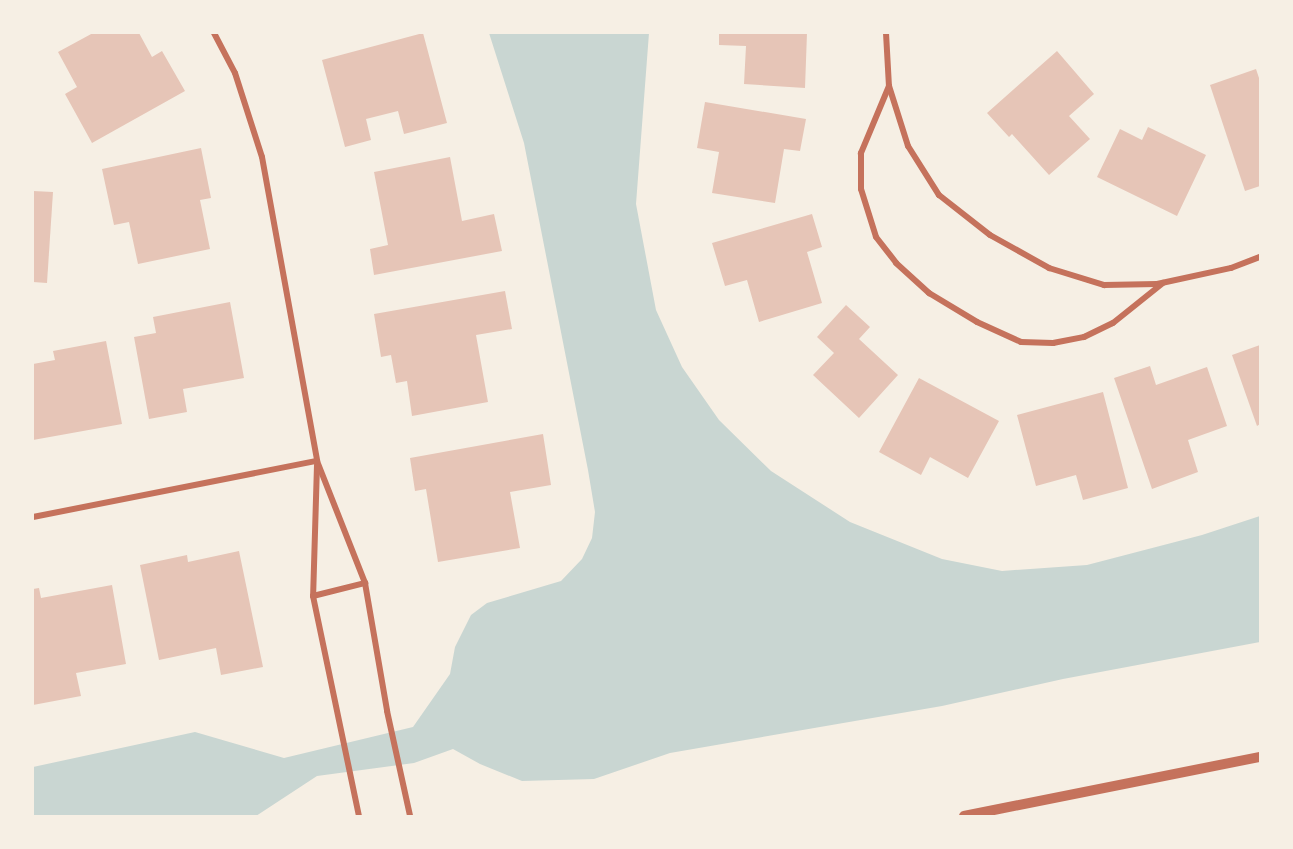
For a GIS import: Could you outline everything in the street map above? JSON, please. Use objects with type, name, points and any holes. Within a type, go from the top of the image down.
[{"type":"street","points":[[214,33],[235,73],[262,157],[317,461],[365,583],[387,711],[410,816]]},
{"type":"street","points":[[885,33],[889,86],[908,146],[939,195],[990,235],[1049,268],[1104,285],[1163,283],[1231,268],[1260,257]]},
{"type":"street","points":[[889,86],[861,153],[861,189],[876,237],[896,263],[929,293],[977,322],[1021,342],[1053,343],[1084,337],[1113,323],[1163,283]]},
{"type":"street","points":[[33,517],[317,461]]},
{"type":"street","points":[[317,461],[313,596],[359,816]]},
{"type":"street","points":[[313,596],[365,583]]},
{"type":"street","points":[[964,816],[1260,757]]},
{"type":"shaded area","points":[[489,33],[649,33],[636,204],[656,310],[682,367],[719,420],[771,471],[850,522],[942,559],[1002,571],[1087,565],[1202,535],[1260,516],[1260,642],[1063,679],[942,706],[670,753],[594,779],[522,781],[480,764],[453,749],[414,763],[317,776],[256,816],[33,816],[33,767],[195,732],[284,758],[413,727],[450,674],[455,647],[471,615],[487,603],[561,581],[582,559],[592,538],[595,512],[588,470],[524,143]]},
{"type":"building","points":[[93,33],[139,33],[152,57],[162,51],[185,91],[92,143],[65,94],[77,87],[58,52]]},
{"type":"building","points":[[423,33],[447,123],[404,134],[398,111],[366,119],[371,140],[345,147],[322,60]]},
{"type":"building","points":[[719,33],[807,33],[805,88],[744,84],[746,46],[719,45]]},
{"type":"building","points":[[1057,51],[1094,94],[1069,116],[1090,139],[1049,175],[1012,134],[1009,137],[987,113]]},
{"type":"building","points":[[1256,69],[1260,81],[1260,186],[1245,191],[1210,85]]},
{"type":"building","points":[[705,102],[806,119],[800,151],[784,149],[775,203],[712,193],[719,152],[697,148]]},
{"type":"building","points":[[1148,127],[1206,155],[1177,216],[1097,177],[1120,129],[1142,140]]},
{"type":"building","points":[[201,148],[211,198],[200,200],[210,249],[138,264],[129,222],[114,225],[102,169]]},
{"type":"building","points":[[450,157],[462,221],[494,214],[502,251],[374,275],[370,249],[388,245],[374,172]]},
{"type":"building","points":[[33,191],[53,192],[47,283],[33,282]]},
{"type":"building","points":[[812,214],[822,247],[807,252],[822,303],[759,322],[747,280],[725,286],[712,243]]},
{"type":"building","points":[[505,291],[512,329],[476,335],[488,402],[412,416],[407,381],[396,383],[391,355],[381,357],[374,314]]},
{"type":"building","points":[[230,302],[244,378],[183,389],[187,412],[149,419],[134,337],[156,333],[153,317]]},
{"type":"building","points":[[846,305],[870,327],[859,339],[898,375],[859,418],[813,375],[834,353],[817,337]]},
{"type":"building","points":[[106,341],[122,424],[33,440],[33,364],[55,360],[53,351]]},
{"type":"building","points":[[1260,345],[1260,424],[1257,426],[1232,355]]},
{"type":"building","points":[[1150,366],[1156,385],[1207,367],[1227,426],[1188,440],[1198,472],[1152,489],[1114,378]]},
{"type":"building","points":[[919,378],[999,421],[968,478],[930,457],[921,475],[879,452]]},
{"type":"building","points":[[1103,392],[1128,488],[1083,500],[1076,475],[1036,486],[1017,415]]},
{"type":"building","points":[[543,434],[551,485],[510,492],[520,548],[438,562],[426,489],[415,491],[410,458]]},
{"type":"building","points":[[239,551],[263,667],[221,675],[216,648],[159,660],[140,565],[187,555],[188,562]]},
{"type":"building","points":[[112,585],[126,664],[76,673],[81,696],[33,705],[33,589],[39,588],[41,598]]}]
